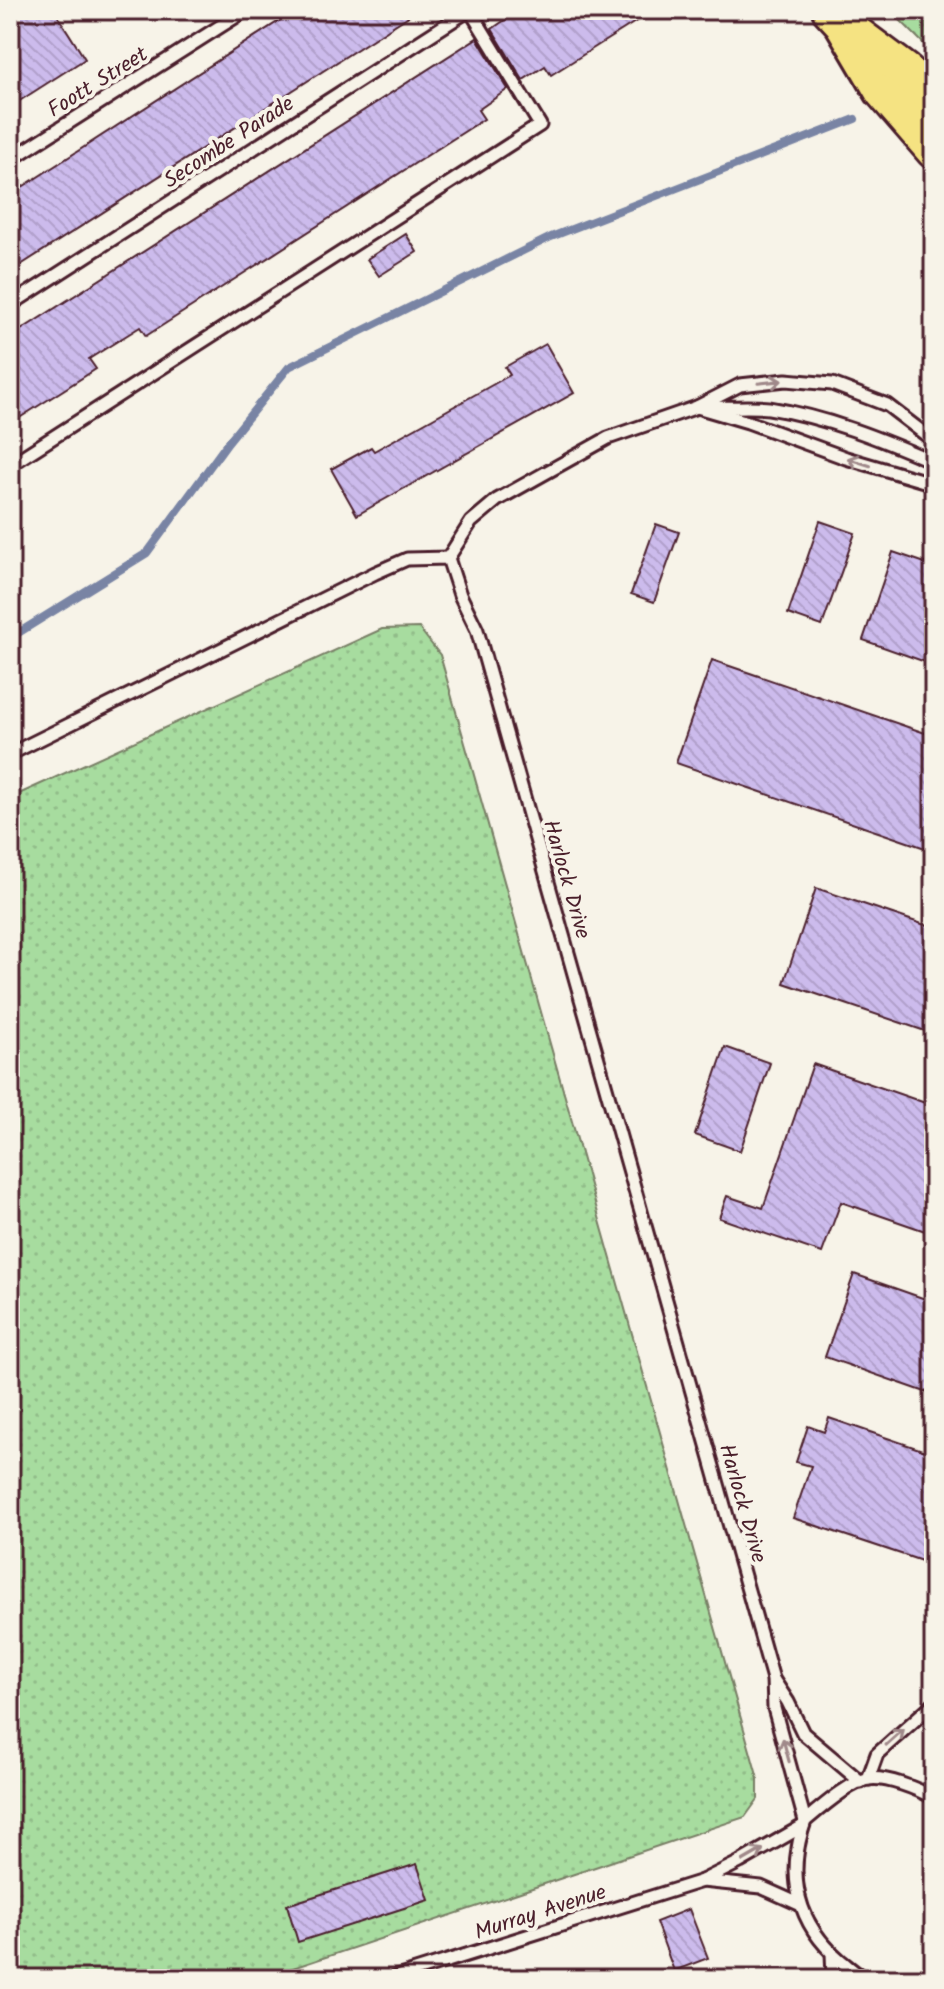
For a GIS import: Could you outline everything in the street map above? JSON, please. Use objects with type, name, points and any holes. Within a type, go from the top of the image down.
[{"type":"main road","points":[[836,17],[906,71],[934,100]]},
{"type":"main road","points":[[836,17],[882,91],[934,151]]},
{"type":"lane","name":"Foott Street","points":[[10,160],[246,10]]},
{"type":"lane","name":"Secombe Parade","points":[[10,305],[470,10]]},
{"type":"lane","points":[[10,465],[540,125],[470,10]]},
{"type":"lane","points":[[10,754],[375,573],[407,559],[448,558],[471,522],[497,500],[608,438],[697,407],[740,385],[786,380],[832,384],[887,405],[934,441]]},
{"type":"lane","points":[[697,407],[768,408],[870,435],[934,462]]},
{"type":"lane","points":[[697,407],[846,458],[934,484]]},
{"type":"lane","name":"Harlock Drive","points":[[448,558],[460,595],[477,630],[773,1679]]},
{"type":"lane","points":[[773,1679],[803,1733],[865,1780],[904,1784],[934,1798]]},
{"type":"lane","points":[[773,1679],[774,1708],[804,1823],[796,1867],[799,1904],[812,1932],[832,1953],[866,1979]]},
{"type":"lane","points":[[702,1881],[804,1823],[832,1799],[865,1780],[877,1754],[934,1703]]},
{"type":"lane","points":[[702,1881],[761,1887],[799,1904]]},
{"type":"lane","name":"Murray Avenue","points":[[390,1979],[702,1881]]},
{"type":"lane","points":[[832,1953],[833,1979]]},
{"type":"green space","points":[[890,10],[934,10],[934,54]]},
{"type":"green space","points":[[419,628],[440,655],[758,1779],[758,1799],[745,1817],[260,1979],[10,1979],[10,798],[382,629]]},
{"type":"building","points":[[10,10],[54,10],[85,59],[10,107]]},
{"type":"building","points":[[296,10],[418,10],[10,272],[10,195]]},
{"type":"building","points":[[519,10],[654,10],[551,75],[545,66],[523,80],[492,29]]},
{"type":"building","points":[[477,38],[508,89],[478,110],[484,119],[146,336],[140,327],[89,359],[96,369],[10,424],[10,337]]},
{"type":"building","points":[[406,234],[417,252],[379,276],[367,259]]},
{"type":"building","points":[[546,344],[574,393],[357,515],[331,469],[371,447],[374,451],[510,375],[505,367]]},
{"type":"building","points":[[820,521],[855,533],[822,626],[788,614]]},
{"type":"building","points":[[656,524],[679,532],[654,602],[631,594]]},
{"type":"building","points":[[893,552],[934,566],[934,665],[863,640]]},
{"type":"building","points":[[712,660],[934,736],[934,851],[676,763]]},
{"type":"building","points":[[816,888],[934,928],[934,1034],[784,983]]},
{"type":"building","points":[[725,1047],[770,1063],[740,1151],[695,1135]]},
{"type":"building","points":[[813,1064],[934,1106],[934,1234],[841,1202],[822,1253],[719,1218],[727,1196],[763,1208]]},
{"type":"building","points":[[854,1274],[934,1302],[934,1395],[825,1357]]},
{"type":"building","points":[[829,1418],[934,1454],[934,1565],[793,1518],[811,1466],[796,1462],[808,1426],[824,1432]]},
{"type":"building","points":[[417,1864],[429,1900],[298,1942],[287,1905]]},
{"type":"building","points":[[689,1909],[708,1958],[674,1971],[656,1922]]},
{"type":"waterway","points":[[10,638],[147,553],[228,442],[289,367],[551,237],[855,119]]}]
